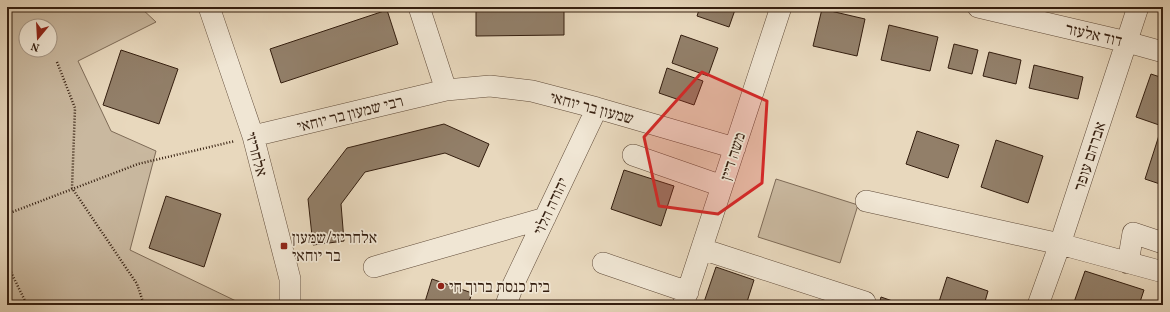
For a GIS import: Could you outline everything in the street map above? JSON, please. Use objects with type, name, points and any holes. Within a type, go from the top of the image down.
[{"type":"street","name":"אלחריזי","points":[[209,7],[253,136],[290,279],[290,305]]},
{"type":"street","points":[[419,7],[446,90]]},
{"type":"street","name":"משה דיין","points":[[685,298],[781,7]]},
{"type":"street","name":"דוד אלעזר","points":[[978,7],[1127,42],[1163,52]]},
{"type":"street","name":"אברהם עופר","points":[[1038,305],[1060,244],[1138,7]]},
{"type":"street","name":"שמעון בר יוחאי","points":[[446,90],[490,86],[532,91],[597,108],[735,148]]},
{"type":"street","name":"רבי שמעון בר יוחאי","points":[[253,136],[446,90]]},
{"type":"street","name":"יהודה הלוי","points":[[506,305],[513,286],[597,108]]},
{"type":"street","points":[[633,155],[722,186]]},
{"type":"street","points":[[866,201],[1060,244],[1163,272]]},
{"type":"street","points":[[374,267],[545,218]]},
{"type":"street","points":[[1128,263],[1133,233],[1163,243]]},
{"type":"street","points":[[702,249],[865,302],[864,305]]},
{"type":"street","points":[[603,263],[685,298]]},
{"type":"path","points":[[56,62],[75,108],[72,188],[137,284],[144,305]]},
{"type":"path","points":[[7,214],[138,164],[253,136]]},
{"type":"path","points":[[7,264],[27,305]]},
{"type":"highlighted area","points":[[702,72],[767,101],[762,183],[718,214],[659,206],[644,137]]},
{"type":"shaded area","points":[[7,7],[140,7],[156,22],[78,61],[111,131],[156,151],[130,250],[236,301],[236,305],[7,305]]},
{"type":"shaded area","points":[[776,179],[858,205],[840,263],[758,237]]},
{"type":"building","points":[[476,7],[564,7],[564,35],[476,36]]},
{"type":"building","points":[[700,7],[736,7],[729,27],[697,16]]},
{"type":"building","points":[[822,9],[865,19],[857,56],[813,46]]},
{"type":"building","points":[[387,10],[398,44],[281,83],[270,49]]},
{"type":"building","points":[[889,25],[938,37],[930,71],[881,60]]},
{"type":"building","points":[[681,35],[718,48],[708,76],[672,63]]},
{"type":"building","points":[[954,44],[978,50],[972,74],[948,68]]},
{"type":"building","points":[[121,50],[178,69],[159,124],[103,105]]},
{"type":"building","points":[[989,52],[1021,60],[1016,84],[983,76]]},
{"type":"building","points":[[1034,65],[1083,77],[1078,99],[1029,88]]},
{"type":"building","points":[[667,68],[703,81],[694,105],[659,93]]},
{"type":"building","points":[[1151,74],[1163,78],[1163,185],[1145,179],[1162,126],[1136,117]]},
{"type":"building","points":[[444,124],[489,144],[479,167],[445,153],[365,172],[341,204],[344,241],[313,245],[308,199],[347,148]]},
{"type":"building","points":[[917,131],[959,145],[948,178],[906,164]]},
{"type":"building","points":[[996,140],[1043,156],[1028,203],[981,187]]},
{"type":"building","points":[[624,170],[674,186],[661,226],[611,209]]},
{"type":"building","points":[[166,196],[221,214],[204,267],[149,248]]},
{"type":"building","points":[[716,267],[754,280],[746,305],[703,305]]},
{"type":"building","points":[[1085,271],[1144,290],[1139,305],[1073,305]]},
{"type":"building","points":[[947,277],[988,291],[984,305],[938,305]]},
{"type":"building","name":"בית כנסת ברוך חי","points":[[432,279],[472,293],[468,305],[424,305]]},
{"type":"building","points":[[881,297],[904,305],[879,305]]},
{"type":"place","name":"אלחריזי/שמעון בר יוחאי","points":[[284,246]]},
{"type":"place","name":"בית כנסת ברוך חי","points":[[441,286]]}]
